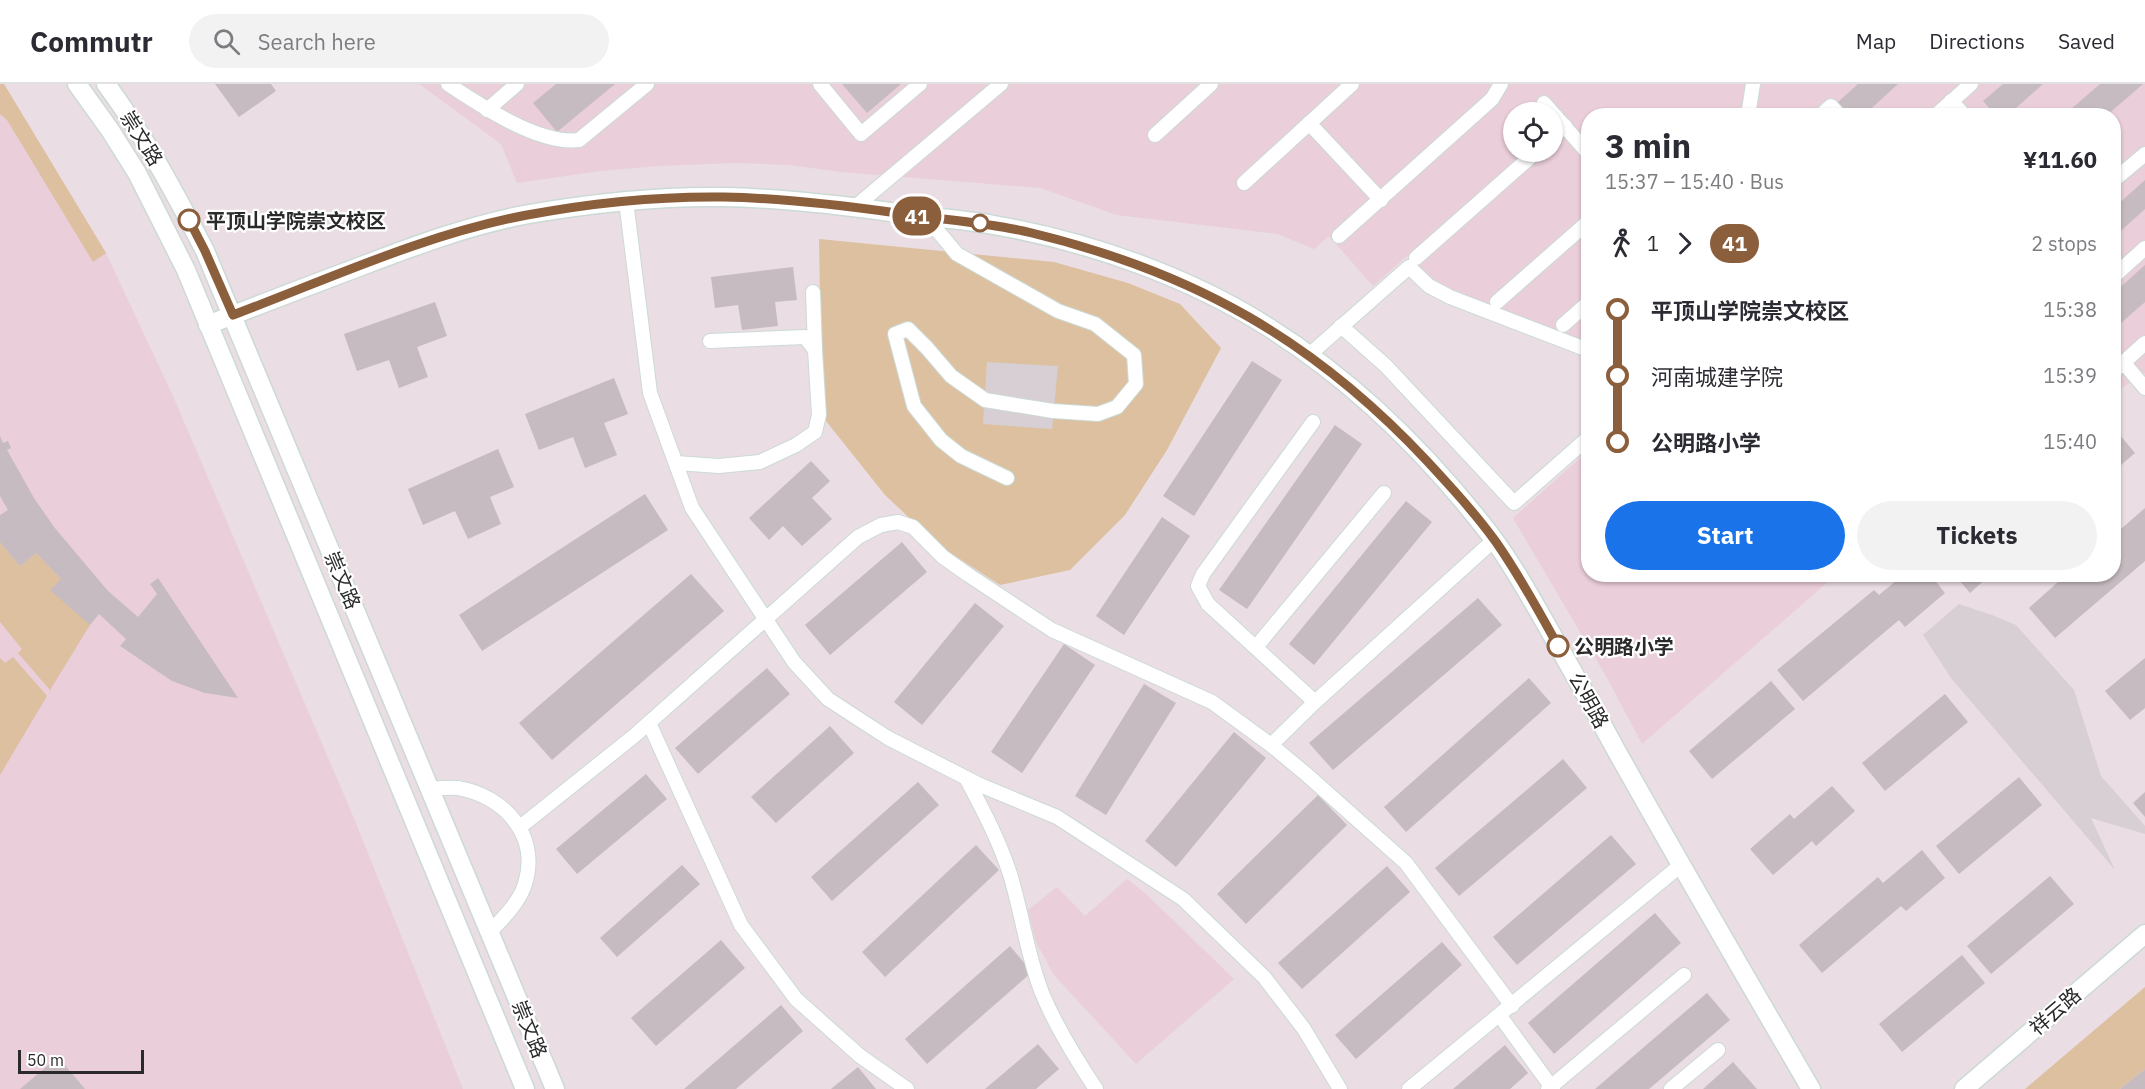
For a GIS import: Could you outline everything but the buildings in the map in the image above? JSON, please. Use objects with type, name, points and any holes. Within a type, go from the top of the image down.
[{"type":"main road","name":"崇文路","points":[[77,84],[137,173],[186,270],[525,1089]]},
{"type":"main road","name":"崇文路","points":[[106,84],[159,163],[205,251],[555,1089]]},
{"type":"main road","name":"公明路","points":[[208,325],[429,240],[466,229],[527,215],[626,201],[723,197],[855,207],[995,225],[1099,251],[1206,293],[1265,325],[1309,355],[1387,420],[1455,491],[1494,540],[1533,600],[1681,865],[1811,1089]]},
{"type":"main road","name":"祥云路","points":[[1964,1089],[2145,934]]},
{"type":"street","points":[[448,84],[487,110],[545,137],[570,141],[579,140],[647,84]]},
{"type":"street","points":[[487,110],[517,84]]},
{"type":"street","points":[[820,84],[861,134],[920,84]]},
{"type":"street","points":[[855,207],[1001,84]]},
{"type":"street","points":[[1155,135],[1211,84]]},
{"type":"street","points":[[1244,183],[1352,84]]},
{"type":"street","points":[[1339,236],[1492,99],[1501,84]]},
{"type":"street","points":[[1749,108],[1753,84]]},
{"type":"street","points":[[1944,108],[1971,84]]},
{"type":"street","points":[[1952,101],[1958,108]]},
{"type":"street","points":[[1309,123],[1381,200]]},
{"type":"street","points":[[1565,126],[1581,145]]},
{"type":"street","points":[[2121,174],[2145,154]]},
{"type":"street","points":[[1416,258],[1525,162]]},
{"type":"street","points":[[626,201],[650,393],[692,508],[794,662],[828,699],[888,738],[965,777],[1057,817],[1183,899],[1264,977],[1304,1029],[1340,1089]]},
{"type":"street","points":[[926,217],[957,254],[1058,311],[1095,324],[1134,355],[1136,384],[1117,407],[1098,414],[1053,411],[985,400],[951,376],[908,329],[894,334],[914,406],[941,440],[961,456],[1007,478]]},
{"type":"street","points":[[1497,302],[1581,228]]},
{"type":"street","points":[[2121,270],[2145,248]]},
{"type":"street","points":[[1309,355],[1409,267],[1429,286],[1450,297],[1581,347]]},
{"type":"street","points":[[676,463],[719,466],[760,462],[796,445],[815,432],[819,415],[813,292]]},
{"type":"street","points":[[1563,325],[1581,309]]},
{"type":"street","points":[[1341,326],[1386,366],[1514,503],[1581,444]]},
{"type":"street","points":[[710,341],[805,337],[815,350]]},
{"type":"street","points":[[2121,363],[2145,343]]},
{"type":"street","points":[[2121,368],[2145,388]]},
{"type":"street","points":[[1313,422],[1203,574],[1198,586],[1209,604],[1315,702]]},
{"type":"street","points":[[1256,647],[1384,493]]},
{"type":"street","points":[[520,826],[649,723],[858,537],[881,525],[898,522],[913,527],[943,557],[1052,630],[1212,702],[1271,745],[1376,834],[1406,863],[1512,1006]]},
{"type":"street","points":[[1271,745],[1315,702],[1494,540]]},
{"type":"street","points":[[649,723],[741,925],[796,999],[860,1056],[907,1089]]},
{"type":"street","points":[[965,777],[986,815],[1010,874],[1042,992],[1062,1034],[1096,1089]]},
{"type":"street","points":[[430,789],[456,788],[493,800],[507,810],[520,826],[527,844],[528,867],[525,883],[520,896],[490,932]]},
{"type":"street","points":[[1409,1089],[1681,865]]},
{"type":"street","points":[[1500,1016],[1551,1088],[1684,975]]},
{"type":"street","points":[[1671,1089],[1718,1050]]},
{"type":"shaded area","points":[[0,84],[4,84],[106,253],[173,396],[351,811],[463,1089],[0,1089]]},
{"type":"shaded area","points":[[0,84],[4,84],[106,253],[93,262],[7,120],[0,114]]},
{"type":"shaded area","points":[[419,84],[2145,84],[2145,373],[2121,388],[2121,108],[1581,108],[1581,340],[1453,295],[1425,275],[1407,256],[1373,286],[1329,236],[1314,249],[1278,234],[1117,215],[1040,188],[841,172],[789,165],[735,163],[600,171],[517,183],[501,144]]},
{"type":"shaded area","points":[[819,239],[1054,262],[1128,283],[1180,304],[1221,348],[1167,450],[1125,515],[1070,570],[1000,585],[938,545],[885,495],[822,416]]},
{"type":"shaded area","points":[[987,362],[1058,366],[1052,429],[983,424]]},
{"type":"shaded area","name":"公明路小学","points":[[1581,457],[1581,582],[1828,582],[1642,744],[1607,678],[1513,518]]},
{"type":"shaded area","points":[[0,542],[20,566],[36,553],[61,579],[90,625],[50,690],[18,653],[22,649],[0,622]]},
{"type":"shaded area","points":[[1959,604],[2016,625],[2074,690],[2101,776],[2145,826],[2145,834],[2091,818],[2115,870],[1951,678],[1923,635]]},
{"type":"shaded area","points":[[13,657],[47,696],[0,775],[0,658],[5,663]]},
{"type":"shaded area","points":[[1127,879],[1145,893],[1234,979],[1136,1064],[1054,975],[1036,942],[1028,910],[1057,887],[1085,916]]},
{"type":"shaded area","points":[[2145,987],[2145,1069],[2120,1089],[2025,1089]]},
{"type":"bus line","name":"41","points":[[189,220],[233,315],[429,240],[466,229],[527,215],[626,201],[723,197],[855,207],[995,225],[1099,251],[1177,280],[1265,325],[1309,355],[1364,400],[1387,420],[1455,491],[1494,540],[1533,600],[1558,646]]},
{"type":"place","name":"平顶山学院崇文校区","points":[[189,220]]},
{"type":"place","name":"公明路小学","points":[[1558,646]]}]
